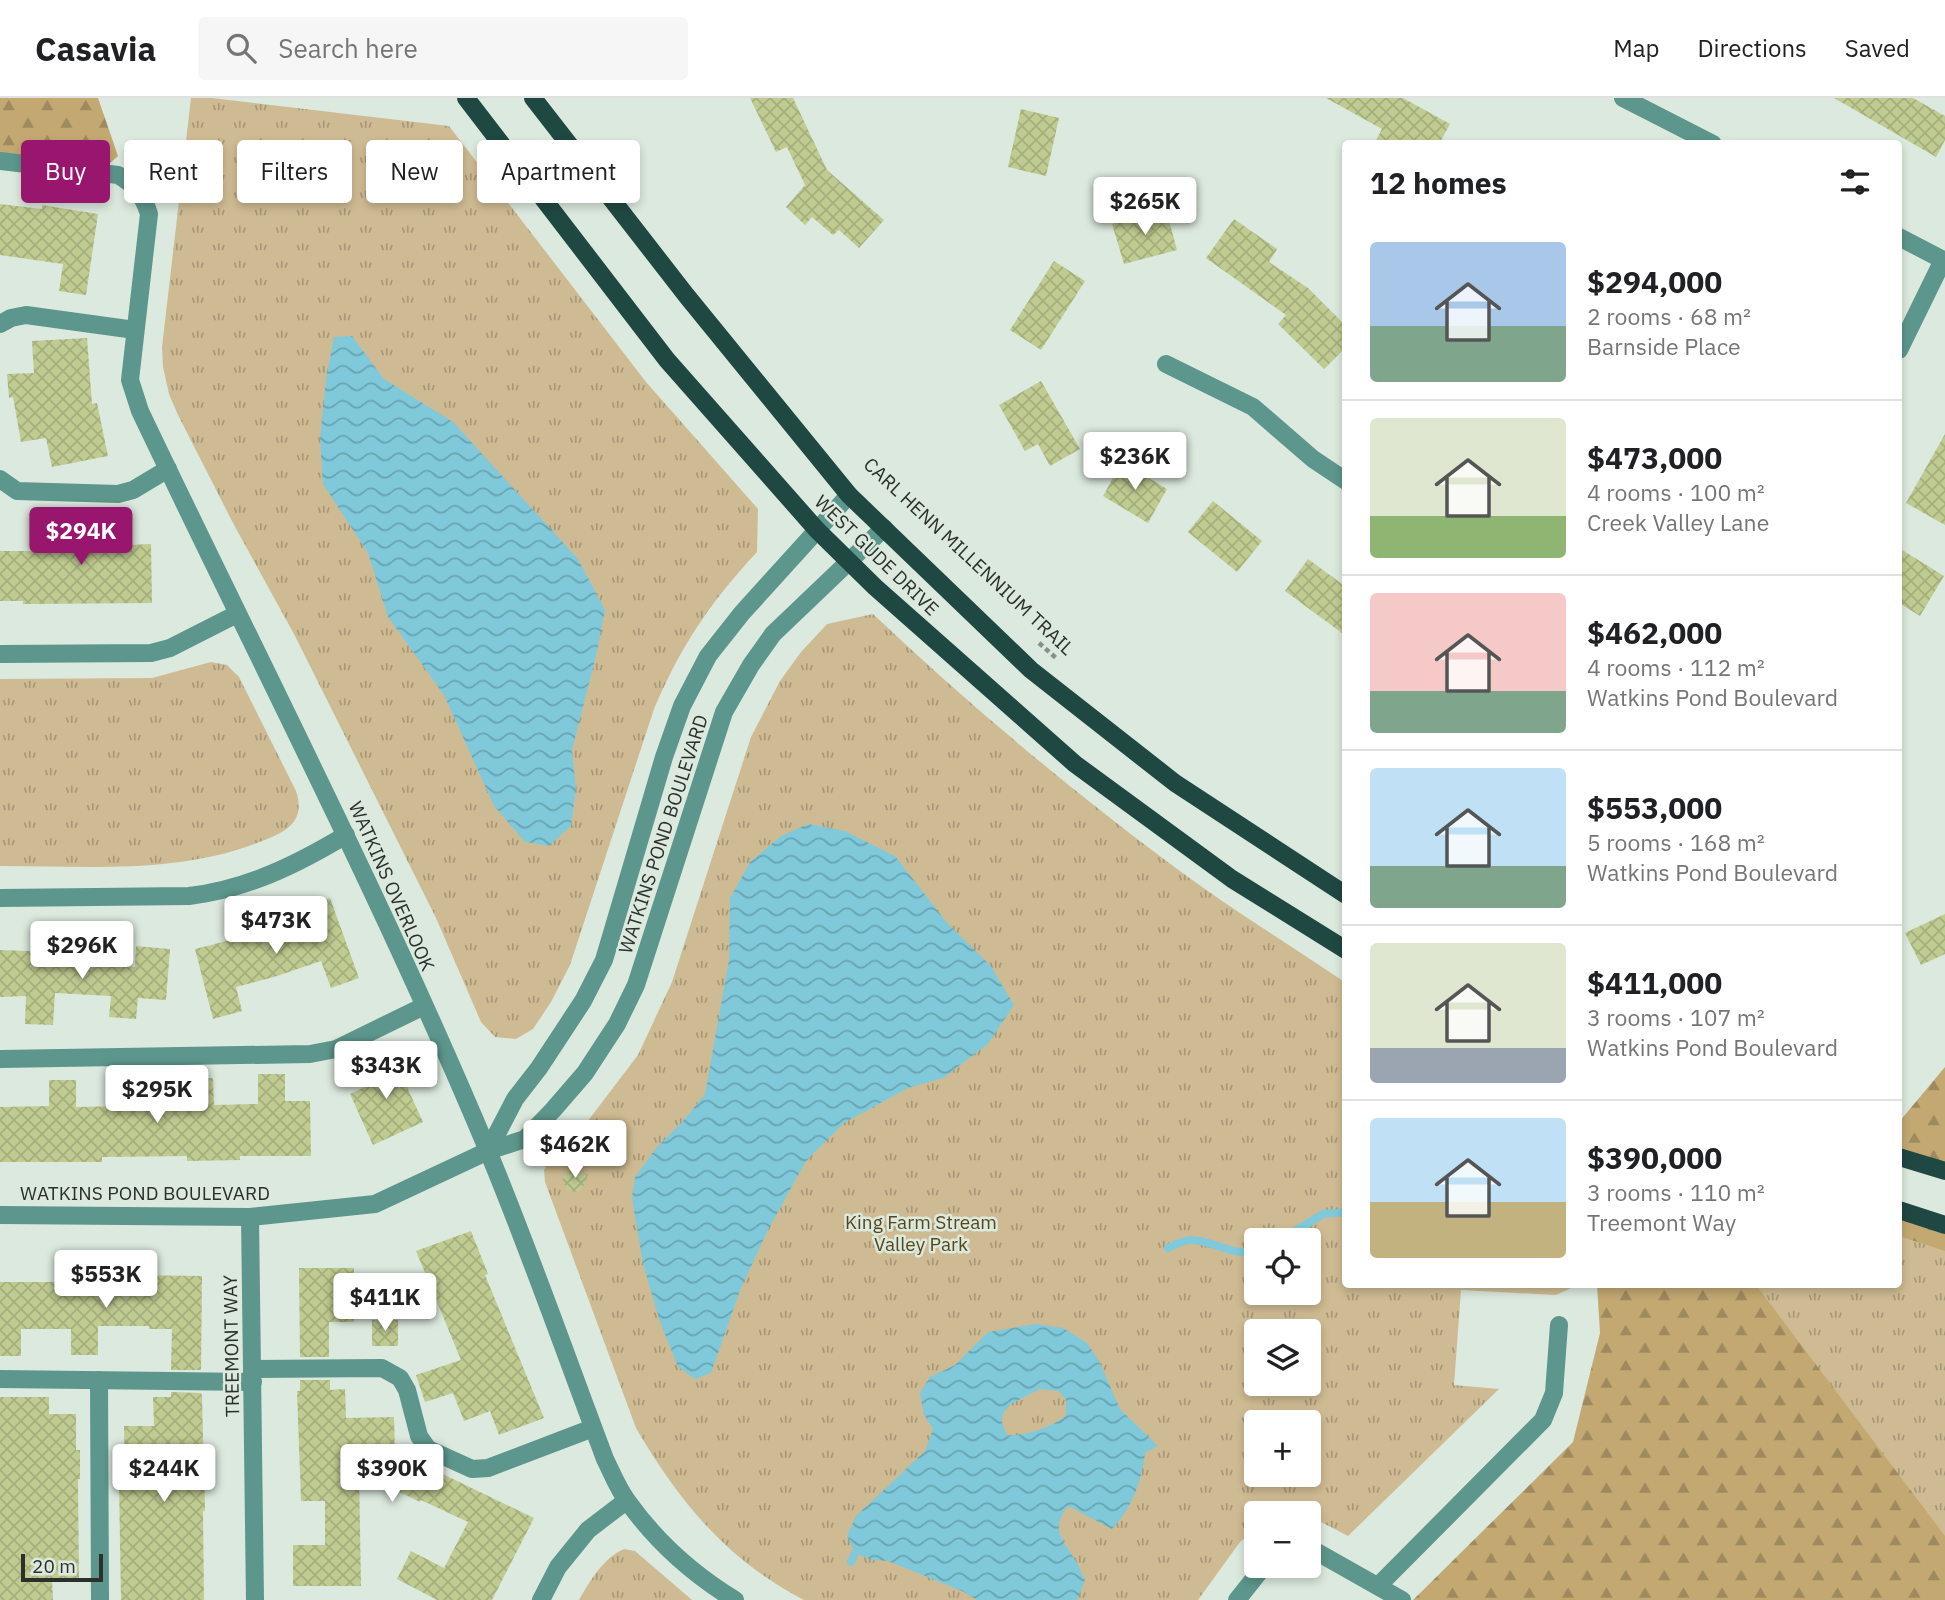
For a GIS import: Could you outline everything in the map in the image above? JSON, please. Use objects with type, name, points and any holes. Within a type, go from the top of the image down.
[{"type":"main road","name":"WEST GUDE DRIVE","points":[[466,98],[667,360],[817,530],[1075,764],[1232,878],[1342,947]]},
{"type":"main road","name":"WEST GUDE DRIVE","points":[[533,98],[686,295],[849,495],[1031,670],[1175,783],[1342,892]]},
{"type":"main road","points":[[1902,1158],[1945,1171]]},
{"type":"main road","points":[[1902,1211],[1945,1225]]},
{"type":"street","points":[[1623,98],[1705,140]]},
{"type":"street","name":"WATKINS OVERLOOK","points":[[0,161],[118,174],[131,183],[143,198],[149,214],[130,380],[140,411],[237,614],[321,780],[424,1006],[488,1151],[605,1459],[626,1501],[675,1555],[735,1600]]},
{"type":"street","points":[[1902,239],[1944,260],[1902,344]]},
{"type":"street","points":[[0,324],[26,315],[135,330]]},
{"type":"street","points":[[1166,364],[1253,407],[1313,459],[1342,478]]},
{"type":"street","points":[[0,479],[17,491],[118,494],[133,490],[168,470]]},
{"type":"street","name":"WATKINS POND BOULEVARD","points":[[488,1151],[514,1099],[539,1068],[583,1001],[604,960],[664,757],[682,706],[708,656],[742,613],[849,495]]},
{"type":"street","name":"WATKINS POND BOULEVARD","points":[[0,1215],[250,1216],[375,1204],[488,1151],[525,1139],[585,1073],[617,1024],[636,985],[724,712],[751,665],[773,634],[884,528]]},
{"type":"street","points":[[0,654],[151,653],[170,648],[237,614]]},
{"type":"street","points":[[0,898],[189,896],[220,892],[257,881],[308,858],[346,835]]},
{"type":"street","points":[[0,1059],[310,1054],[336,1049],[424,1006]]},
{"type":"street","name":"TREEMONT WAY","points":[[250,1216],[255,1600]]},
{"type":"street","points":[[1378,1586],[1543,1420],[1554,1393],[1559,1325]]},
{"type":"street","points":[[0,1379],[99,1380],[382,1368],[400,1378],[407,1390],[419,1436],[428,1449],[472,1469],[488,1468],[593,1428]]},
{"type":"street","points":[[99,1380],[100,1600]]},
{"type":"street","points":[[541,1600],[558,1567],[588,1530],[626,1501]]},
{"type":"street","points":[[1321,1554],[1402,1600]]},
{"type":"street","points":[[1237,1600],[1254,1578]]},
{"type":"path","name":"CARL HENN MILLENNIUM TRAIL","points":[[1030,635],[1060,661]]},
{"type":"green space","points":[[0,98],[98,98],[118,156],[110,163],[110,140],[21,140],[21,163],[0,161]]},
{"type":"green space","points":[[191,98],[212,98],[449,126],[460,140],[366,140],[366,203],[463,203],[463,144],[477,162],[477,203],[508,203],[646,382],[758,509],[757,552],[711,607],[686,644],[654,709],[570,965],[533,1029],[516,1039],[495,1037],[481,1022],[436,918],[295,636],[233,523],[169,394],[162,347],[179,203],[223,203],[223,140],[186,140]]},
{"type":"green space","name":"King Farm Stream Valley Park","points":[[873,614],[978,709],[1123,828],[1206,890],[1342,980],[1342,1288],[1571,1288],[1556,1295],[1461,1290],[1454,1385],[1499,1389],[1348,1536],[1321,1522],[1321,1501],[1244,1501],[1244,1539],[1198,1600],[804,1600],[751,1567],[729,1548],[688,1505],[670,1481],[636,1428],[545,1182],[544,1170],[550,1159],[584,1126],[638,1055],[672,982],[751,737],[780,681],[801,652],[827,624]]},
{"type":"green space","points":[[211,662],[227,665],[239,677],[296,791],[298,812],[290,826],[257,843],[194,860],[130,866],[0,866],[0,679],[152,678]]},
{"type":"green space","points":[[1945,1067],[1945,1171],[1902,1158],[1902,1118]]},
{"type":"green space","points":[[1902,1211],[1945,1225],[1945,1600],[1413,1600],[1573,1442],[1600,1333],[1597,1288],[1902,1288]]},
{"type":"green space","points":[[1902,1237],[1945,1251],[1945,1536],[1758,1288],[1902,1288]]},
{"type":"green space","points":[[624,1549],[635,1551],[692,1600],[579,1600],[604,1564]]},
{"type":"water","points":[[352,336],[384,379],[453,422],[578,559],[605,610],[572,750],[576,789],[571,826],[549,846],[525,842],[494,806],[444,695],[388,617],[368,553],[323,484],[320,438],[326,379],[334,337]]},
{"type":"water","points":[[808,824],[845,831],[895,856],[948,924],[990,965],[1014,1005],[988,1044],[943,1078],[908,1088],[844,1123],[806,1161],[768,1230],[741,1288],[711,1373],[695,1379],[678,1367],[660,1322],[643,1264],[632,1198],[635,1177],[657,1147],[705,1094],[729,960],[730,898],[750,862],[781,836]]},
{"type":"water","points":[[1036,1324],[1063,1328],[1087,1343],[1099,1361],[1120,1409],[1158,1446],[1145,1453],[1135,1494],[1112,1529],[1068,1506],[1063,1514],[1059,1528],[1062,1540],[1085,1580],[1077,1600],[977,1600],[964,1592],[888,1561],[872,1560],[855,1553],[847,1536],[856,1516],[925,1451],[933,1429],[924,1415],[920,1393],[930,1377],[955,1365],[988,1332]],"holes":[[[1040,1389],[1059,1391],[1066,1400],[1066,1415],[1038,1430],[1007,1435],[1002,1423],[1003,1413],[1011,1404]]]},
{"type":"building","points":[[750,98],[793,98],[827,170],[884,220],[859,248],[839,230],[833,235],[812,217],[805,225],[786,207],[805,185],[787,147],[776,152]]},
{"type":"building","points":[[1326,98],[1403,98],[1450,124],[1441,140],[1376,140],[1382,129]]},
{"type":"building","points":[[1834,98],[1913,98],[1945,116],[1945,140],[1936,157]]},
{"type":"building","points":[[1021,109],[1059,118],[1046,176],[1008,167]]},
{"type":"building","points":[[0,204],[42,209],[42,205],[98,214],[86,295],[59,291],[63,264],[0,255]]},
{"type":"building","points":[[1166,209],[1177,250],[1124,264],[1112,224]]},
{"type":"building","points":[[1234,219],[1277,249],[1269,262],[1308,288],[1342,322],[1342,351],[1324,369],[1278,324],[1286,315],[1206,258]]},
{"type":"building","points":[[1054,261],[1085,281],[1041,350],[1010,330]]},
{"type":"building","points":[[87,338],[92,404],[97,403],[108,456],[52,467],[46,438],[21,442],[13,397],[9,398],[7,374],[34,373],[32,341]]},
{"type":"building","points":[[1041,381],[1080,449],[1050,466],[1038,444],[1025,451],[999,405]]},
{"type":"building","points":[[1945,434],[1945,525],[1906,503]]},
{"type":"building","points":[[1122,462],[1167,489],[1148,523],[1103,496]]},
{"type":"building","points":[[1213,501],[1262,541],[1237,572],[1188,532]]},
{"type":"building","points":[[99,518],[129,518],[129,545],[151,544],[152,603],[23,604],[23,601],[0,601],[0,551],[54,551],[54,522],[99,521]]},
{"type":"building","points":[[1902,550],[1944,576],[1920,616],[1902,605]]},
{"type":"building","points":[[1308,559],[1342,584],[1342,633],[1285,591]]},
{"type":"building","points":[[330,898],[359,978],[331,988],[321,961],[236,987],[242,1011],[213,1019],[195,949],[281,927],[277,917]]},
{"type":"building","points":[[1945,914],[1945,954],[1921,965],[1905,933]]},
{"type":"building","points":[[136,946],[170,949],[166,1000],[138,998],[136,1019],[109,1017],[111,996],[55,993],[53,1025],[25,1024],[26,996],[0,997],[0,950],[81,953],[81,962],[135,967]]},
{"type":"building","points":[[390,1050],[423,1122],[373,1145],[350,1094],[375,1082],[365,1061]]},
{"type":"building","points":[[144,1074],[145,1102],[187,1101],[186,1079],[213,1078],[214,1105],[258,1104],[258,1074],[285,1074],[285,1101],[310,1101],[311,1156],[240,1156],[240,1160],[187,1161],[187,1156],[102,1157],[102,1162],[0,1162],[0,1107],[49,1106],[49,1080],[76,1080],[76,1107],[118,1106],[117,1075]]},
{"type":"building","points":[[575,1169],[588,1175],[582,1189],[574,1192],[566,1188],[562,1180],[566,1172]]},
{"type":"building","points":[[471,1231],[488,1274],[485,1275],[544,1418],[499,1435],[490,1411],[464,1421],[453,1393],[425,1402],[416,1375],[461,1360],[416,1251]]},
{"type":"building","points":[[299,1268],[354,1268],[354,1322],[329,1322],[329,1357],[300,1357]]},
{"type":"building","points":[[70,1269],[124,1269],[124,1275],[202,1276],[201,1370],[171,1370],[172,1329],[149,1329],[149,1326],[98,1326],[98,1355],[71,1355],[71,1329],[21,1329],[21,1356],[0,1356],[0,1282],[70,1282]]},
{"type":"building","points":[[372,1320],[398,1320],[398,1346],[372,1346]]},
{"type":"building","points":[[300,1380],[330,1380],[330,1390],[345,1389],[346,1418],[394,1417],[395,1451],[534,1518],[492,1600],[437,1600],[397,1579],[411,1551],[444,1568],[468,1522],[359,1472],[361,1586],[293,1586],[293,1545],[325,1545],[325,1501],[301,1501],[297,1391],[300,1391]]},
{"type":"building","points":[[171,1392],[201,1393],[202,1396],[204,1600],[121,1600],[119,1484],[125,1484],[124,1426],[154,1426],[153,1397],[171,1397]]},
{"type":"building","points":[[0,1397],[49,1397],[49,1414],[76,1414],[76,1450],[80,1450],[79,1580],[52,1579],[53,1600],[0,1600]]},
{"type":"waterway","points":[[1300,1228],[1323,1214],[1342,1212]]},
{"type":"waterway","points":[[1168,1248],[1181,1242],[1198,1240],[1244,1252]]},
{"type":"waterway","points":[[851,1562],[855,1553]]}]
